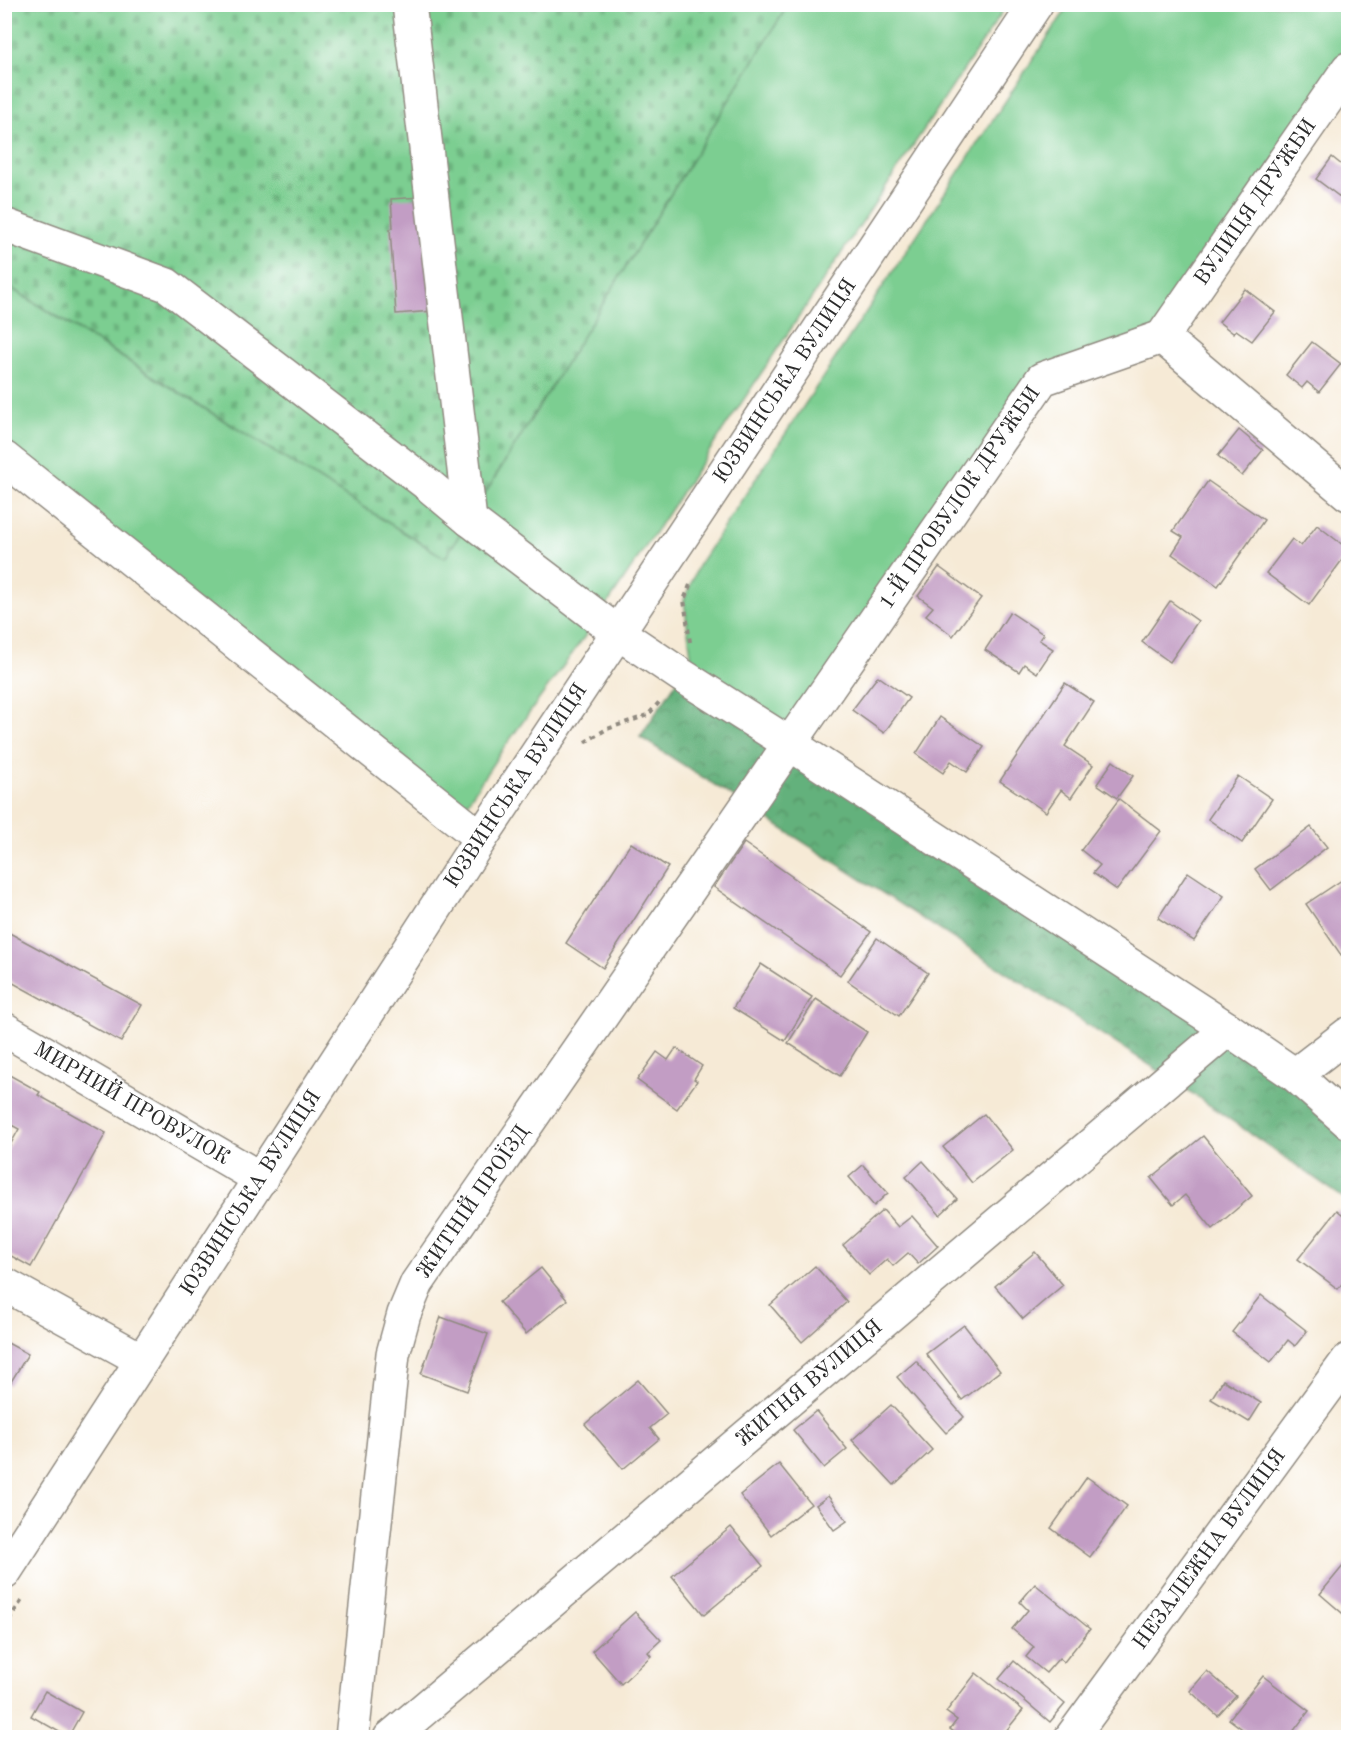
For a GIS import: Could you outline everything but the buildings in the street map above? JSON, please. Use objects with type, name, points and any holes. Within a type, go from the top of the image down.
[{"type":"street","points":[[409,4],[470,520]]},
{"type":"street","name":"ЮЗВИНСЬКА ВУЛИЦЯ","points":[[4,1573],[481,838],[1036,4]]},
{"type":"street","name":"ВУЛИЦЯ ДРУЖБИ","points":[[1162,337],[1348,69]]},
{"type":"street","points":[[4,225],[167,285],[617,632],[1228,1029],[1294,1075],[1348,1122]]},
{"type":"street","points":[[1162,337],[1348,494]]},
{"type":"street","name":"1-Й ПРОВУЛОК ДРУЖБИ","points":[[790,744],[1042,379],[1162,337]]},
{"type":"street","points":[[4,458],[481,838]]},
{"type":"street","name":"ЖИТНІЙ ПРОЇЗД","points":[[352,1737],[393,1354],[412,1293],[790,744]]},
{"type":"street","name":"МИРНИЙ ПРОВУЛОК","points":[[4,1029],[261,1179]]},
{"type":"street","name":"ЖИТНЯ ВУЛИЦЯ","points":[[390,1737],[1228,1029]]},
{"type":"street","points":[[1294,1075],[1348,1034]]},
{"type":"street","points":[[4,1284],[142,1360]]},
{"type":"street","name":"НЕЗАЛЕЖНА ВУЛИЦЯ","points":[[1071,1737],[1348,1360]]},
{"type":"green space","points":[[4,5],[788,5],[445,558],[5,284]]},
{"type":"green space","points":[[788,5],[1007,5],[598,618],[498,756],[457,818],[5,458],[4,284],[445,558]]},
{"type":"green space","points":[[1069,5],[1348,5],[1348,64],[1162,337],[1042,379],[790,744],[681,675],[691,655],[684,600],[698,566]]},
{"type":"green space","points":[[681,675],[1348,1122],[1348,1201],[1170,1078],[640,737]]}]
